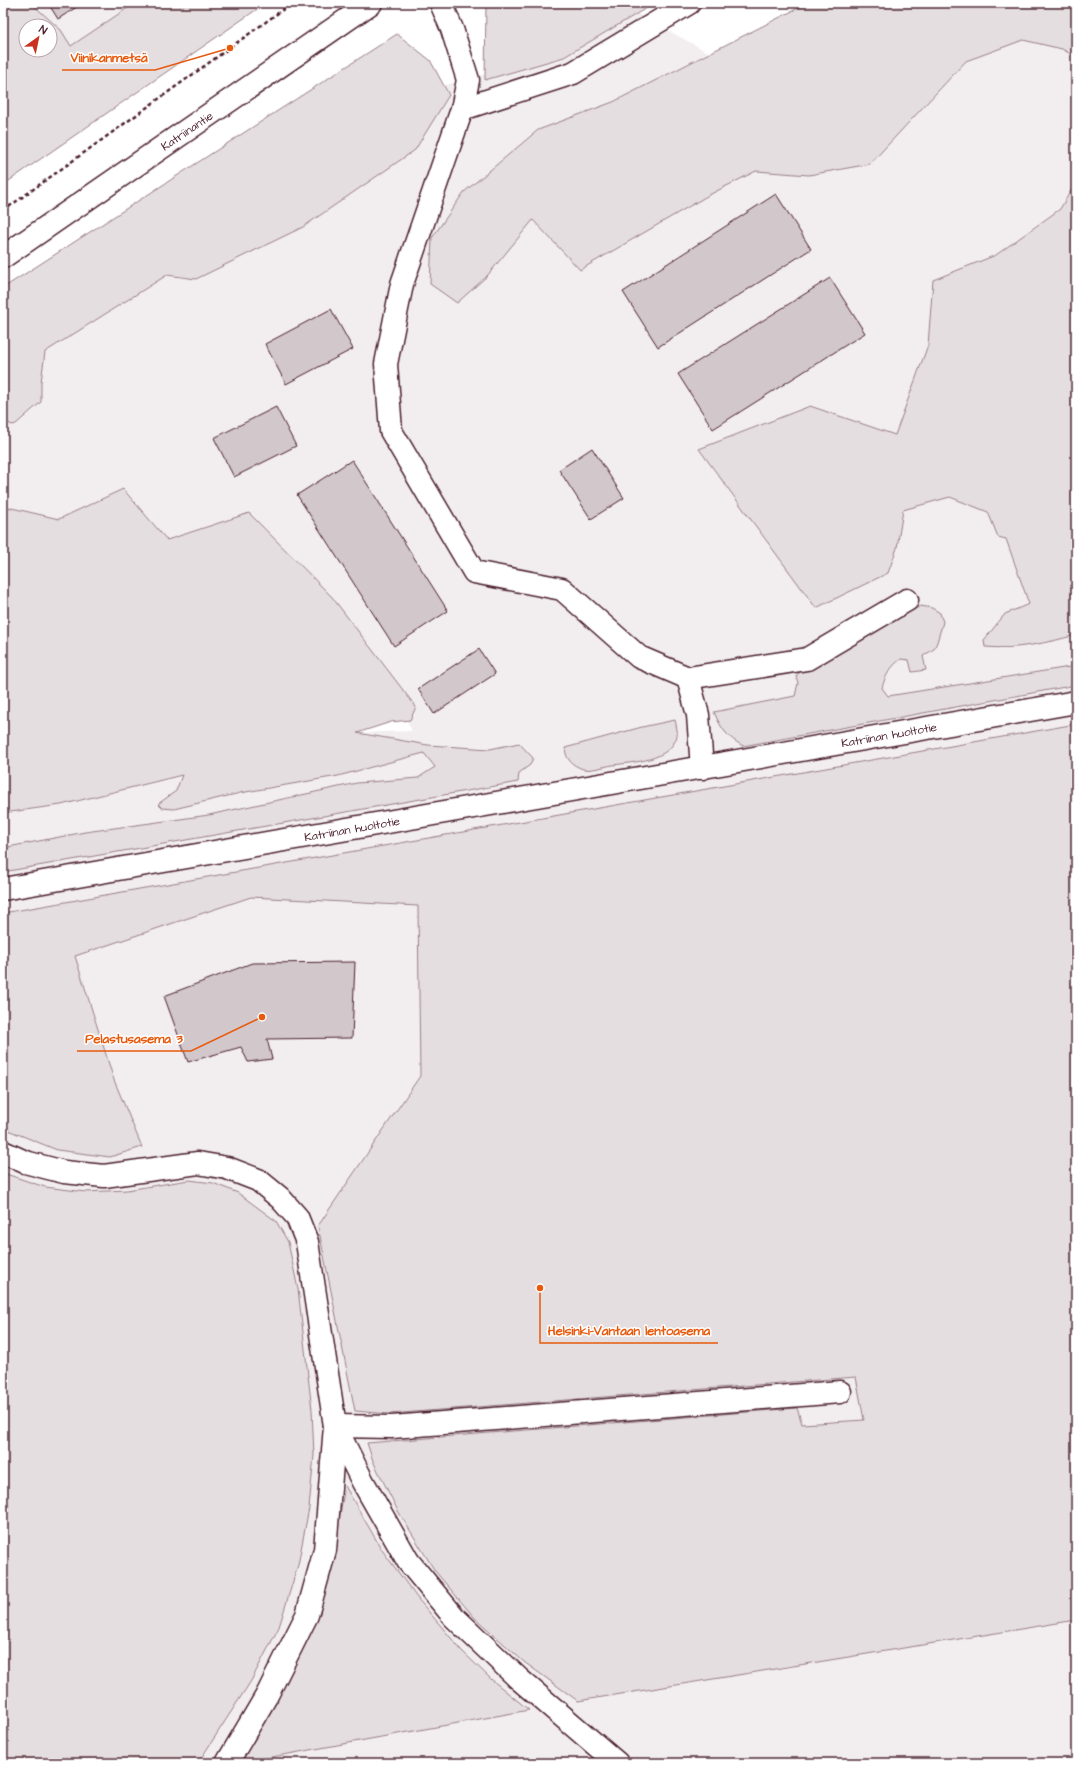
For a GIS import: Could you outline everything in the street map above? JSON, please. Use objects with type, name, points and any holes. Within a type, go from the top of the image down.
[{"type":"main road","name":"Katriinantie","points":[[3,257],[371,3]]},
{"type":"main road","points":[[440,3],[452,28],[468,80],[462,109],[402,284],[386,364],[390,432],[474,572],[562,589],[639,657],[688,678],[807,659],[907,600]]},
{"type":"main road","points":[[462,109],[574,74],[690,3]]},
{"type":"main road","points":[[688,678],[698,715],[702,768]]},
{"type":"main road","name":"Katriinan huoltotie","points":[[3,889],[1076,702]]},
{"type":"main road","points":[[3,1152],[24,1162],[64,1172],[104,1176],[198,1163],[228,1168],[258,1180],[280,1198],[297,1218],[307,1242],[335,1426],[325,1550],[307,1616],[268,1694],[227,1763]]},
{"type":"main road","points":[[335,1426],[392,1427],[840,1392]]},
{"type":"main road","points":[[335,1426],[363,1482],[408,1561],[454,1617],[519,1679],[617,1763]]},
{"type":"path","points":[[3,210],[292,3]]},
{"type":"shaded area","points":[[3,3],[31,3],[48,18],[18,18],[18,58],[58,58],[58,27],[71,46],[135,3],[266,3],[3,185]]},
{"type":"shaded area","points":[[31,3],[135,3],[71,47],[58,27],[58,18],[48,18]]},
{"type":"shaded area","points":[[486,3],[655,3],[564,57],[485,80]]},
{"type":"shaded area","points":[[808,3],[1076,3],[1076,57],[1062,49],[1023,40],[966,61],[870,164],[809,175],[756,171],[707,196],[580,270],[533,220],[487,276],[457,303],[430,284],[432,238],[464,192],[538,130],[613,102]]},
{"type":"shaded area","points":[[1008,5],[1076,27],[1076,258],[1033,533],[1043,644],[1076,635],[1076,1763],[3,1763],[3,813],[61,805],[356,733],[412,731],[394,695],[152,553],[3,527],[3,363],[410,95],[561,53],[632,11],[807,106]]},
{"type":"shaded area","points":[[397,34],[430,60],[449,95],[415,150],[303,227],[196,279],[167,275],[45,352],[41,382],[41,402],[16,424],[12,425],[3,420],[3,288]]},
{"type":"shaded area","points":[[1076,182],[1076,635],[1020,647],[985,647],[984,640],[1005,614],[1029,604],[1006,539],[998,537],[988,512],[950,497],[903,510],[897,548],[888,573],[816,608],[699,449],[810,406],[895,435],[928,345],[933,280],[996,255],[1060,209]]},
{"type":"shaded area","points":[[123,489],[167,540],[249,513],[332,597],[416,707],[410,720],[391,722],[357,733],[428,745],[490,749],[519,743],[533,758],[530,765],[519,773],[518,782],[3,872],[3,848],[85,832],[209,815],[357,783],[418,778],[435,767],[424,753],[338,776],[240,793],[174,809],[162,808],[158,804],[176,791],[182,775],[61,805],[3,813],[3,506],[59,519]]},
{"type":"shaded area","points":[[921,606],[932,608],[940,613],[943,622],[937,642],[934,649],[923,656],[926,670],[912,672],[909,660],[901,659],[891,668],[882,688],[888,696],[1076,666],[1076,685],[743,746],[728,736],[722,728],[714,712],[795,696],[798,683],[796,676],[807,665]]},
{"type":"shaded area","points":[[675,720],[677,736],[673,744],[667,751],[650,759],[594,769],[583,769],[573,764],[568,759],[565,748],[642,727]]},
{"type":"shaded area","points":[[1076,724],[1076,1620],[578,1701],[524,1662],[474,1617],[435,1571],[398,1511],[373,1461],[367,1443],[797,1408],[802,1424],[864,1420],[856,1377],[389,1414],[355,1411],[318,1226],[420,1076],[418,906],[251,897],[75,956],[114,1080],[142,1147],[110,1157],[57,1150],[3,1128],[3,913]]},
{"type":"shaded area","points":[[3,1173],[45,1187],[86,1192],[127,1190],[189,1180],[213,1183],[238,1193],[276,1221],[288,1242],[298,1289],[312,1410],[314,1455],[309,1508],[298,1565],[279,1627],[251,1681],[198,1763],[3,1763]]},
{"type":"shaded area","points":[[345,1486],[382,1550],[418,1599],[462,1651],[492,1680],[529,1710],[239,1763],[281,1689],[311,1631],[330,1571]]},
{"type":"building","points":[[48,3],[83,3],[58,19]]},
{"type":"building","points":[[776,194],[811,249],[658,347],[623,292]]},
{"type":"building","points":[[830,278],[865,333],[713,429],[678,374]]},
{"type":"building","points":[[331,309],[353,349],[286,384],[265,344]]},
{"type":"building","points":[[276,407],[296,446],[234,477],[214,438]]},
{"type":"building","points":[[592,448],[624,498],[591,519],[559,470]]},
{"type":"building","points":[[352,460],[448,611],[394,646],[297,495]]},
{"type":"building","points":[[479,649],[495,674],[434,714],[418,689]]},
{"type":"building","points":[[355,962],[352,1038],[267,1039],[272,1059],[248,1062],[241,1047],[188,1062],[164,996],[252,963]]},
{"type":"place","name":"Viinikanmetsä","points":[[230,48]]},
{"type":"place","name":"Pelastusasema 3","points":[[262,1017]]},
{"type":"place","name":"Helsinki-Vantaan lentoasema","points":[[540,1288]]}]
